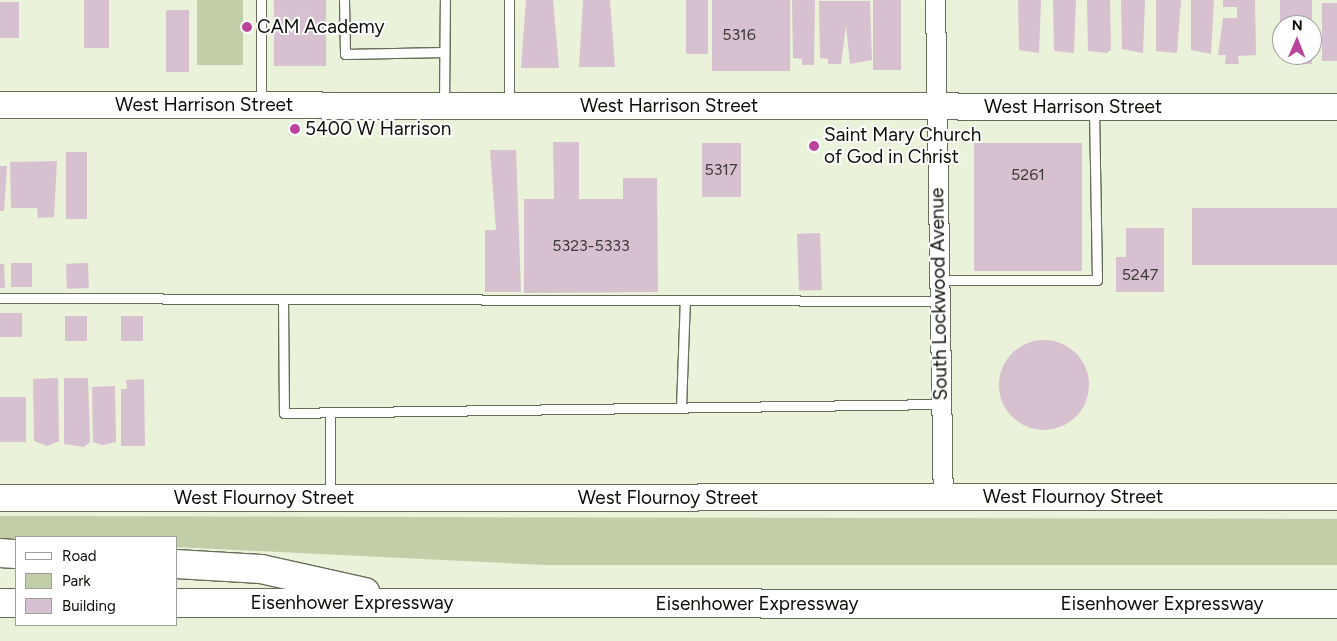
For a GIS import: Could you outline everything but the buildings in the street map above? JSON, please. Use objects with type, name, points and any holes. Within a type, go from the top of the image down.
[{"type":"highway","points":[[0,553],[15,554]]},
{"type":"highway","points":[[178,564],[261,569],[412,603]]},
{"type":"highway","points":[[0,604],[15,603]]},
{"type":"highway","name":"Eisenhower Expressway","points":[[178,603],[1337,604]]},
{"type":"street","name":"South Lockwood Avenue","points":[[935,0],[943,497]]},
{"type":"street","name":"West Harrison Street","points":[[0,105],[1337,108]]},
{"type":"street","name":"West Flournoy Street","points":[[0,498],[1337,497]]},
{"type":"lane","points":[[261,0],[261,106]]},
{"type":"lane","points":[[344,0],[346,54],[444,52]]},
{"type":"lane","points":[[444,106],[445,0]]},
{"type":"lane","points":[[509,0],[509,106]]},
{"type":"lane","points":[[939,280],[1097,280],[1093,107]]},
{"type":"lane","points":[[0,298],[939,301]]},
{"type":"lane","points":[[283,299],[284,413],[941,404]]},
{"type":"lane","points":[[682,407],[685,300]]},
{"type":"lane","points":[[330,412],[330,498]]},
{"type":"green space","points":[[197,0],[243,0],[243,65],[197,65]]},
{"type":"green space","points":[[0,516],[1337,519],[1337,565],[545,565],[178,547],[178,536],[15,536],[15,539],[0,539]]},
{"type":"place","name":"CAM Academy","points":[[247,27]]},
{"type":"place","name":"5400 W Harrison","points":[[295,129]]},
{"type":"place","name":"Saint Mary Church of God in Christ","points":[[814,146]]}]
